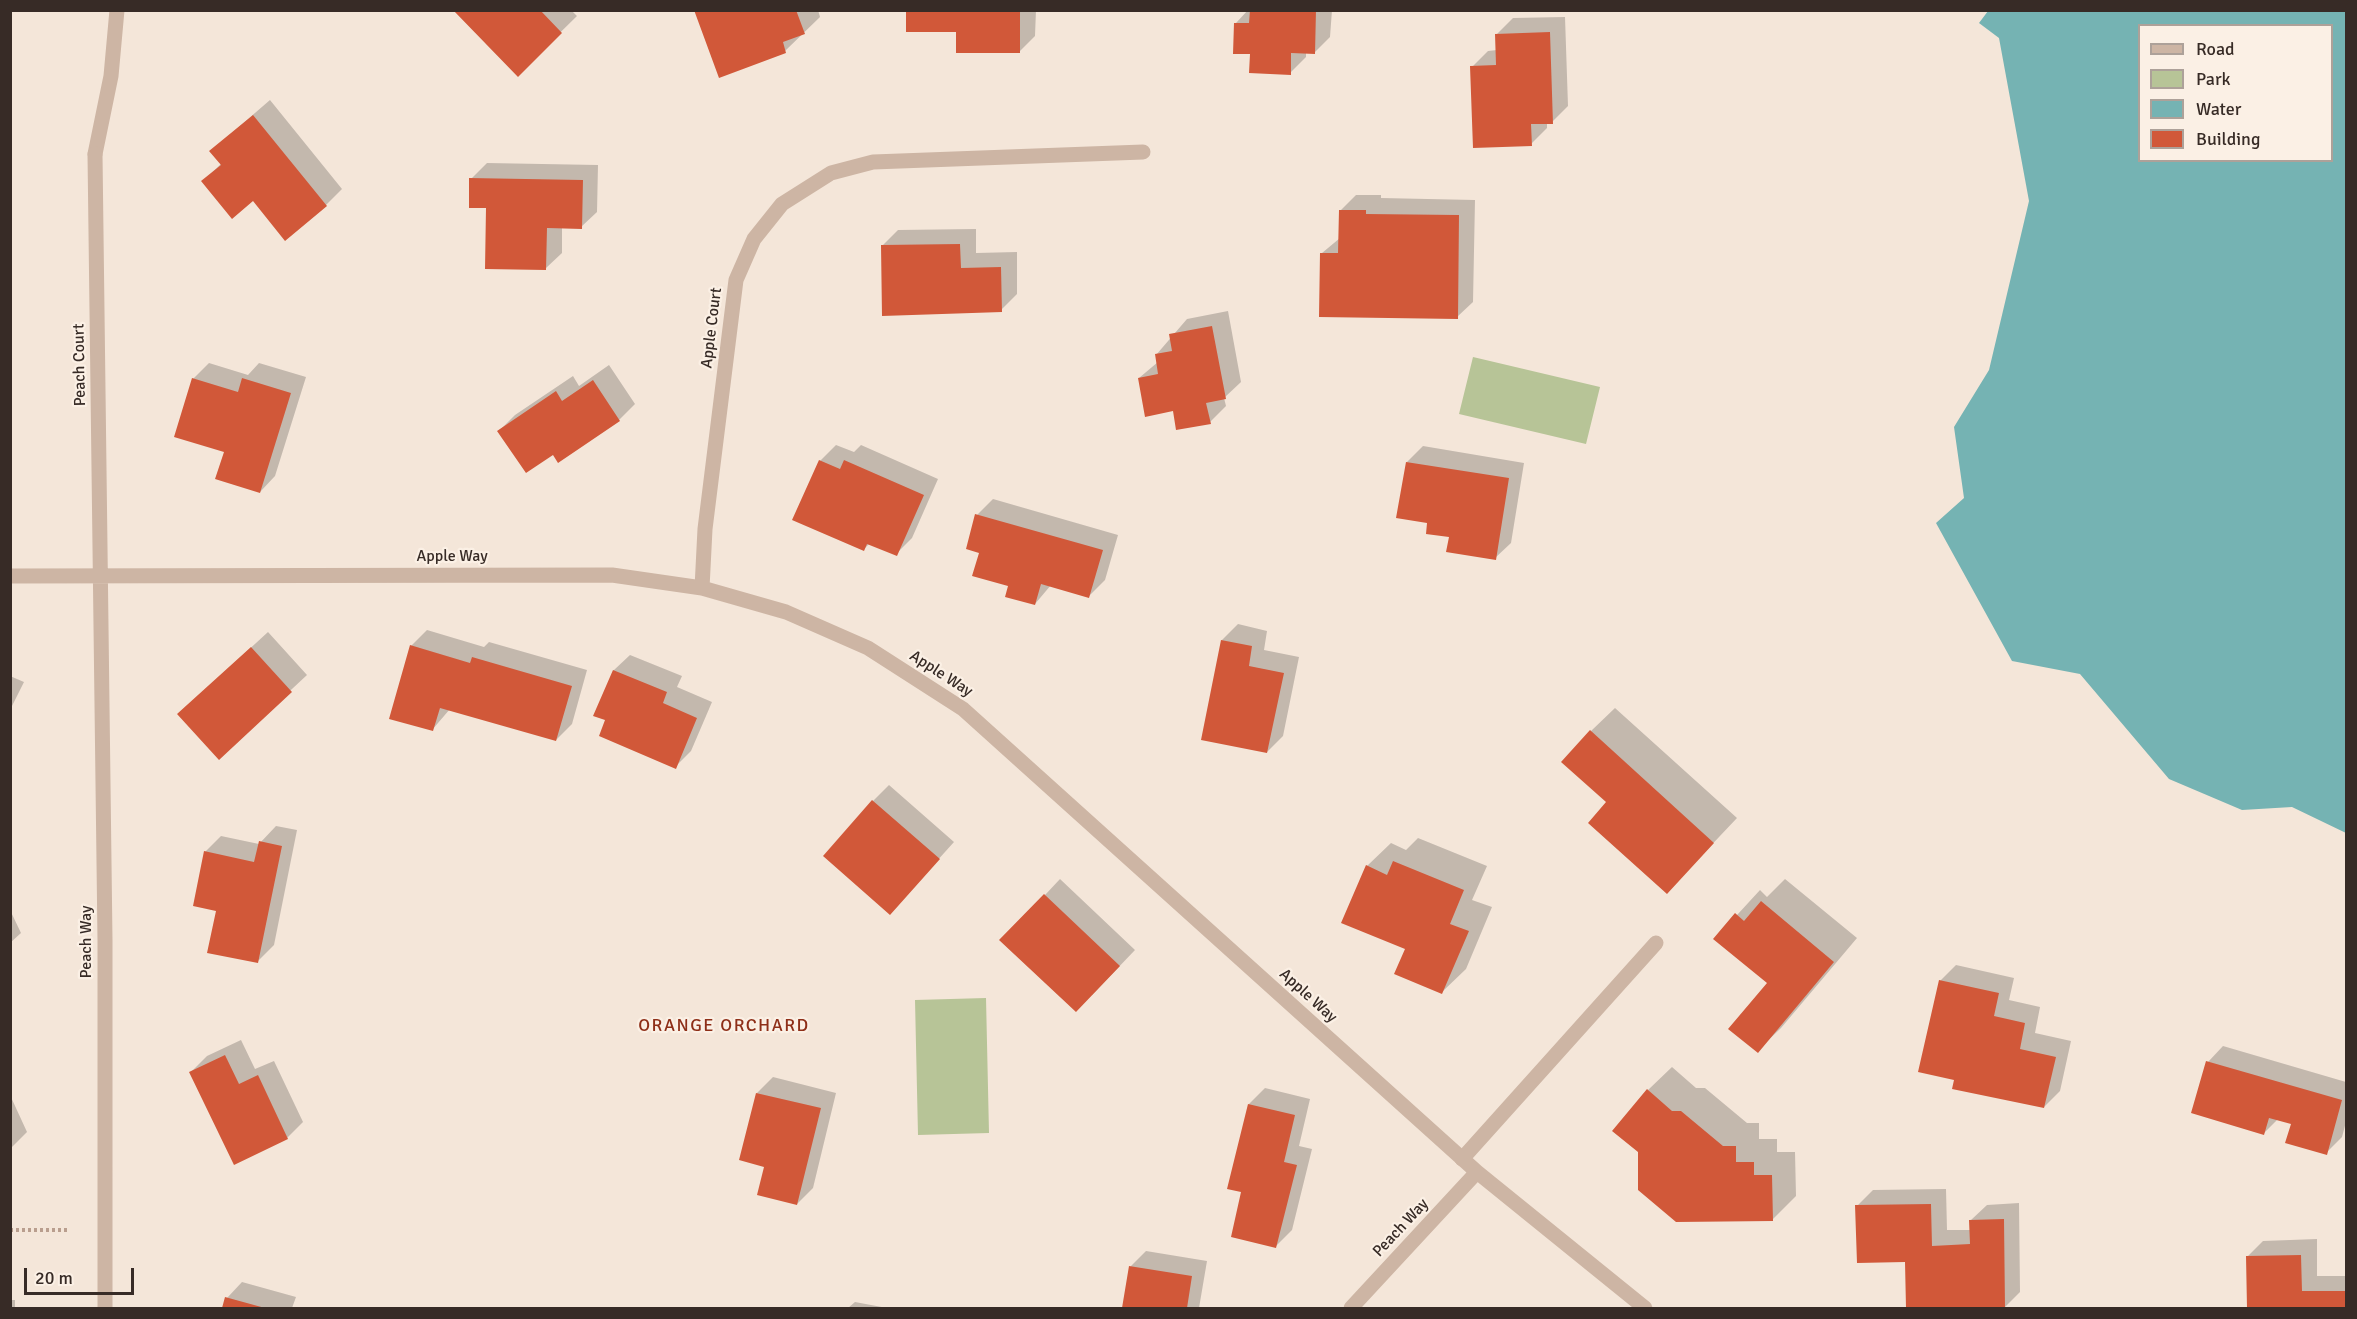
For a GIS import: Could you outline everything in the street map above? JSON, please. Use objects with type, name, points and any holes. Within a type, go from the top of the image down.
[{"type":"street","name":"Peach Court","points":[[101,576],[95,154],[111,76],[117,10]]},
{"type":"street","name":"Apple Court","points":[[702,588],[705,529],[736,280],[754,239],[782,204],[831,173],[873,162],[1143,152]]},
{"type":"street","name":"Apple Way","points":[[10,576],[612,575],[702,588],[786,612],[868,648],[963,709],[1462,1159],[1645,1308]]},
{"type":"street","name":"Peach Way","points":[[101,576],[105,1308]]},
{"type":"street","points":[[1462,1159],[1656,943]]},
{"type":"street","name":"Peach Way","points":[[1351,1308],[1477,1172]]},
{"type":"path","points":[[10,1230],[68,1230]]},
{"type":"green space","points":[[1473,357],[1600,387],[1586,444],[1459,414]]},
{"type":"green space","points":[[986,998],[989,1133],[918,1135],[915,1000]]},
{"type":"water","points":[[1988,11],[2346,11],[2346,833],[2292,807],[2242,810],[2169,779],[2080,674],[2012,661],[1936,523],[1964,498],[1954,427],[1989,370],[2029,201],[1999,38],[1979,23]]},
{"type":"building","points":[[453,10],[540,10],[562,33],[518,77]]},
{"type":"building","points":[[694,10],[796,10],[805,34],[783,42],[786,53],[719,78]]},
{"type":"building","points":[[906,10],[1020,10],[1020,53],[956,53],[956,32],[906,32]]},
{"type":"building","points":[[1250,10],[1316,10],[1315,54],[1291,53],[1291,75],[1249,73],[1250,54],[1233,54],[1234,23],[1249,23]]},
{"type":"building","points":[[1550,32],[1553,124],[1531,124],[1532,146],[1473,148],[1470,66],[1496,65],[1495,34]]},
{"type":"building","points":[[253,115],[327,206],[285,241],[253,201],[232,219],[201,181],[221,165],[209,151]]},
{"type":"building","points":[[469,178],[583,180],[582,229],[547,228],[546,270],[485,269],[486,208],[469,208]]},
{"type":"building","points":[[1339,210],[1366,210],[1366,214],[1459,215],[1458,319],[1319,317],[1320,253],[1338,253]]},
{"type":"building","points":[[960,244],[961,268],[1001,267],[1002,312],[882,316],[881,245]]},
{"type":"building","points":[[1212,326],[1226,399],[1206,403],[1211,424],[1176,430],[1173,411],[1145,417],[1138,378],[1158,374],[1155,354],[1172,351],[1169,334]]},
{"type":"building","points":[[192,378],[238,392],[242,378],[291,393],[260,493],[215,479],[224,452],[174,437]]},
{"type":"building","points":[[593,380],[620,421],[558,463],[553,455],[526,473],[497,431],[556,391],[562,401]]},
{"type":"building","points":[[819,460],[840,469],[844,460],[924,495],[897,556],[867,544],[864,551],[792,520]]},
{"type":"building","points":[[1406,462],[1509,478],[1496,560],[1446,552],[1449,537],[1426,534],[1427,523],[1396,518]]},
{"type":"building","points":[[975,514],[1103,550],[1089,598],[1041,584],[1035,605],[1005,597],[1008,586],[972,576],[979,553],[966,549]]},
{"type":"building","points":[[1221,640],[1252,646],[1249,666],[1284,673],[1267,753],[1201,740]]},
{"type":"building","points":[[410,645],[470,663],[472,657],[572,686],[556,741],[440,708],[433,731],[389,719]]},
{"type":"building","points":[[251,647],[292,692],[219,760],[177,714]]},
{"type":"building","points":[[613,670],[667,692],[663,703],[697,718],[676,769],[599,736],[605,720],[593,716]]},
{"type":"building","points":[[1590,730],[1714,843],[1667,894],[1588,823],[1606,802],[1561,762]]},
{"type":"building","points":[[872,800],[940,859],[890,915],[823,856]]},
{"type":"building","points":[[259,841],[282,846],[258,963],[207,953],[216,911],[193,906],[204,851],[254,862]]},
{"type":"building","points":[[1393,861],[1464,890],[1450,924],[1469,931],[1442,994],[1394,974],[1405,949],[1341,923],[1366,865],[1387,875]]},
{"type":"building","points":[[1044,894],[1120,966],[1076,1012],[999,940]]},
{"type":"building","points":[[1761,901],[1834,962],[1758,1053],[1728,1029],[1767,983],[1713,939],[1735,913],[1744,921]]},
{"type":"building","points":[[1939,980],[1999,993],[1994,1016],[2025,1023],[2020,1049],[2056,1057],[2044,1108],[1952,1089],[1954,1080],[1918,1072]]},
{"type":"building","points":[[225,1055],[239,1084],[258,1075],[288,1139],[234,1165],[189,1072]]},
{"type":"building","points":[[2206,1061],[2342,1100],[2327,1155],[2285,1143],[2291,1124],[2269,1118],[2264,1135],[2191,1113]]},
{"type":"building","points":[[1647,1089],[1672,1111],[1681,1111],[1723,1146],[1736,1146],[1736,1162],[1754,1162],[1754,1175],[1772,1175],[1773,1221],[1676,1222],[1638,1190],[1638,1152],[1612,1131]]},
{"type":"building","points":[[756,1093],[821,1108],[797,1205],[757,1195],[764,1167],[739,1160]]},
{"type":"building","points":[[1248,1104],[1295,1115],[1284,1162],[1297,1165],[1276,1248],[1231,1237],[1241,1192],[1227,1189]]},
{"type":"building","points":[[1931,1204],[1932,1246],[1970,1244],[1969,1220],[2004,1219],[2005,1308],[1906,1308],[1905,1262],[1857,1263],[1855,1205]]},
{"type":"building","points":[[2301,1255],[2302,1291],[2346,1291],[2346,1308],[2247,1308],[2246,1256]]},
{"type":"building","points":[[1129,1266],[1192,1276],[1187,1308],[1122,1308]]},
{"type":"building","points":[[225,1297],[265,1308],[222,1308]]},
{"type":"district","name":"ORANGE ORCHARD","points":[[724,1026]]}]
